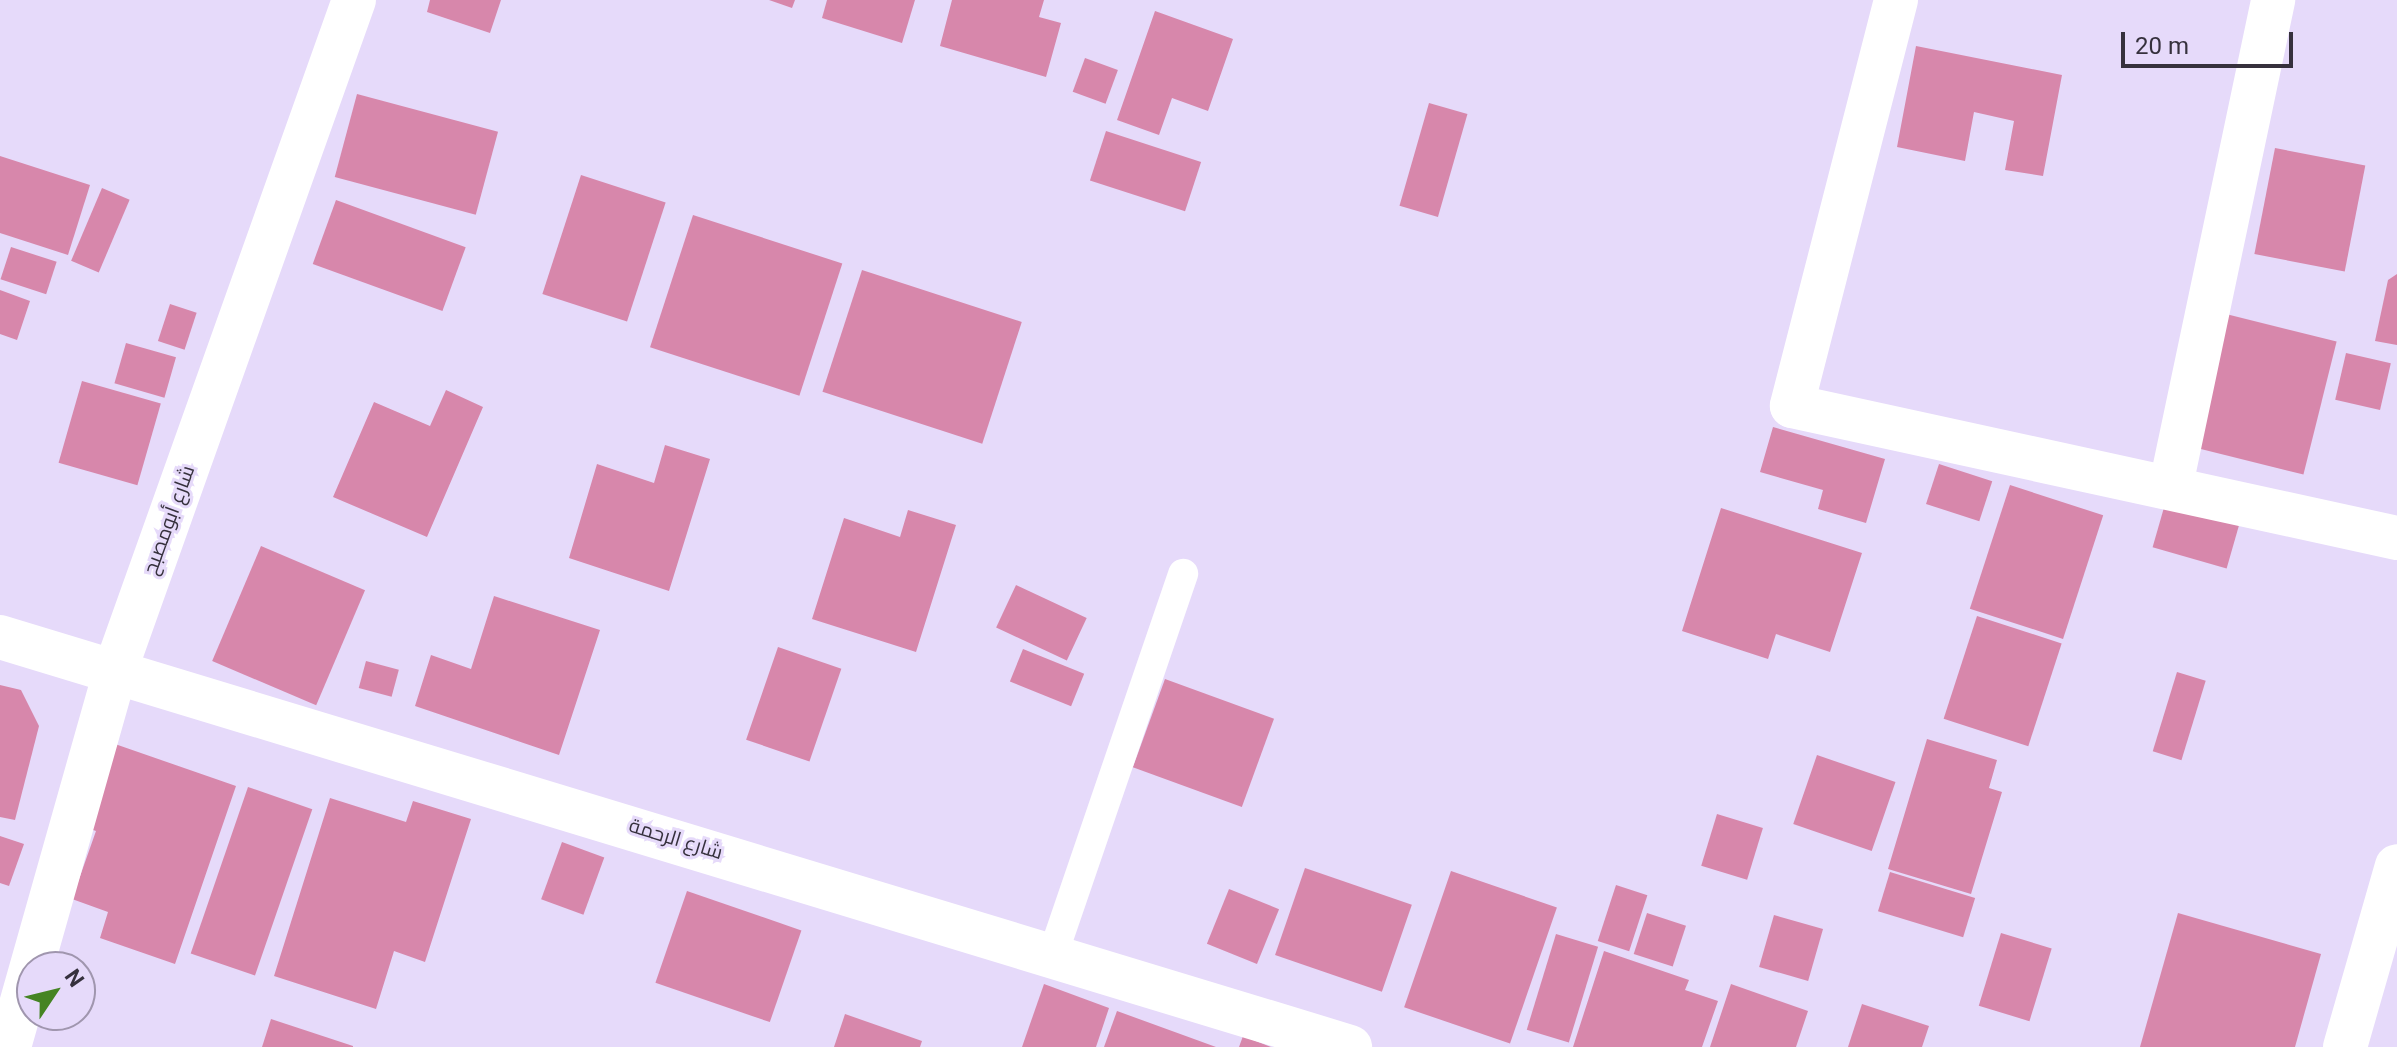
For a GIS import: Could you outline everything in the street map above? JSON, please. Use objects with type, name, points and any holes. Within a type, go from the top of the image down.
[{"type":"street","name":"شارع أبومصبح","points":[[9,1047],[116,668],[354,0]]},
{"type":"street","points":[[1896,0],[1792,406],[2171,485],[2397,538]]},
{"type":"street","points":[[2171,485],[2273,0]]},
{"type":"street","name":"شارع الرحمة","points":[[0,637],[116,668],[1350,1047]]},
{"type":"street","points":[[2345,1047],[2397,866]]},
{"type":"lane","points":[[1053,954],[1183,574]]},
{"type":"building","points":[[430,0],[501,0],[490,33],[427,12]]},
{"type":"building","points":[[769,0],[795,0],[792,8]]},
{"type":"building","points":[[827,0],[915,0],[902,43],[822,18]]},
{"type":"building","points":[[952,0],[1044,0],[1039,17],[1061,23],[1046,77],[940,46]]},
{"type":"building","points":[[1155,11],[1233,39],[1208,111],[1172,98],[1159,135],[1117,120]]},
{"type":"building","points":[[1916,46],[2062,75],[2043,176],[2005,170],[2014,121],[1974,112],[1965,161],[1897,147]]},
{"type":"building","points":[[1085,58],[1118,70],[1106,104],[1073,92]]},
{"type":"building","points":[[357,94],[498,132],[476,215],[335,177]]},
{"type":"building","points":[[1429,103],[1467,114],[1438,217],[1400,206]]},
{"type":"building","points":[[1106,131],[1201,162],[1185,211],[1090,180]]},
{"type":"building","points":[[2275,148],[2365,166],[2345,272],[2254,254]]},
{"type":"building","points":[[0,156],[90,185],[68,255],[0,233]]},
{"type":"building","points":[[581,175],[666,203],[627,321],[542,294]]},
{"type":"building","points":[[102,188],[130,200],[99,272],[71,261]]},
{"type":"building","points":[[336,200],[466,247],[442,311],[313,264]]},
{"type":"building","points":[[693,215],[842,264],[799,396],[650,347]]},
{"type":"building","points":[[11,247],[57,262],[46,294],[0,279]]},
{"type":"building","points":[[862,270],[1022,322],[982,444],[822,392]]},
{"type":"building","points":[[2397,274],[2397,345],[2375,341],[2388,280]]},
{"type":"building","points":[[0,290],[30,301],[17,340],[0,334]]},
{"type":"building","points":[[170,304],[197,313],[185,350],[158,341]]},
{"type":"building","points":[[2226,314],[2337,342],[2303,475],[2193,447]]},
{"type":"building","points":[[126,343],[176,357],[164,398],[114,383]]},
{"type":"building","points":[[2346,353],[2391,363],[2380,410],[2335,400]]},
{"type":"building","points":[[82,381],[161,404],[137,485],[59,463]]},
{"type":"building","points":[[446,390],[483,407],[427,537],[333,497],[374,402],[430,426]]},
{"type":"building","points":[[1773,427],[1885,459],[1866,523],[1818,509],[1823,490],[1760,472]]},
{"type":"building","points":[[665,445],[710,459],[669,591],[569,558],[597,464],[654,483]]},
{"type":"building","points":[[1939,464],[1992,481],[1979,521],[1926,504]]},
{"type":"building","points":[[2010,485],[2103,515],[2063,639],[1970,609]]},
{"type":"building","points":[[2165,504],[2239,525],[2227,568],[2153,547]]},
{"type":"building","points":[[1721,508],[1862,553],[1830,652],[1776,634],[1768,659],[1682,631]]},
{"type":"building","points":[[908,510],[956,525],[916,652],[812,619],[844,518],[900,537]]},
{"type":"building","points":[[261,546],[365,590],[316,705],[212,661]]},
{"type":"building","points":[[1016,585],[1087,618],[1067,661],[996,628]]},
{"type":"building","points":[[494,596],[600,630],[559,755],[415,706],[431,655],[471,669]]},
{"type":"building","points":[[1977,616],[2062,644],[2028,746],[1944,719]]},
{"type":"building","points":[[778,647],[841,669],[809,761],[746,740]]},
{"type":"building","points":[[1023,649],[1084,674],[1071,706],[1010,681]]},
{"type":"building","points":[[366,661],[399,670],[392,697],[359,688]]},
{"type":"building","points":[[2177,672],[2206,681],[2181,760],[2153,751]]},
{"type":"building","points":[[1165,679],[1274,719],[1242,807],[1133,767]]},
{"type":"building","points":[[0,685],[21,690],[39,726],[15,820],[0,817]]},
{"type":"building","points":[[1927,739],[1997,760],[1989,788],[2002,792],[1971,894],[1888,869]]},
{"type":"building","points":[[115,744],[236,786],[175,964],[100,938],[108,912],[72,899],[96,831],[87,828]]},
{"type":"building","points":[[1817,755],[1895,782],[1872,851],[1793,824]]},
{"type":"building","points":[[248,787],[312,809],[255,976],[191,953]]},
{"type":"building","points":[[330,798],[406,822],[413,801],[471,819],[425,962],[394,951],[376,1009],[274,976]]},
{"type":"building","points":[[1717,814],[1763,828],[1747,880],[1701,866]]},
{"type":"building","points":[[0,836],[24,844],[9,886],[0,883]]},
{"type":"building","points":[[562,842],[604,857],[583,915],[541,899]]},
{"type":"building","points":[[1305,868],[1412,905],[1382,992],[1275,955]]},
{"type":"building","points":[[1451,871],[1557,907],[1510,1044],[1404,1007]]},
{"type":"building","points":[[1890,872],[1975,898],[1963,937],[1878,911]]},
{"type":"building","points":[[1616,885],[1647,895],[1629,951],[1598,941]]},
{"type":"building","points":[[1229,889],[1279,909],[1257,964],[1207,944]]},
{"type":"building","points":[[687,891],[801,930],[770,1022],[655,983]]},
{"type":"building","points":[[1647,913],[1686,926],[1673,967],[1634,954]]},
{"type":"building","points":[[2178,913],[2321,954],[2295,1047],[2140,1047]]},
{"type":"building","points":[[1774,915],[1823,929],[1808,981],[1759,967]]},
{"type":"building","points":[[2001,933],[2052,948],[2029,1021],[1979,1006]]},
{"type":"building","points":[[1556,934],[1598,947],[1569,1042],[1527,1030]]},
{"type":"building","points":[[1604,951],[1689,980],[1685,990],[1718,1001],[1702,1047],[1573,1047]]},
{"type":"building","points":[[1044,984],[1109,1008],[1096,1047],[1022,1047]]},
{"type":"building","points":[[1731,984],[1808,1011],[1796,1047],[1710,1047]]},
{"type":"building","points":[[1862,1004],[1929,1026],[1922,1047],[1848,1047]]},
{"type":"building","points":[[1117,1011],[1216,1047],[1104,1047]]},
{"type":"building","points":[[845,1014],[922,1041],[920,1047],[834,1047]]},
{"type":"building","points":[[271,1019],[353,1046],[353,1047],[262,1047]]},
{"type":"building","points":[[1243,1036],[1271,1047],[1239,1047]]}]
